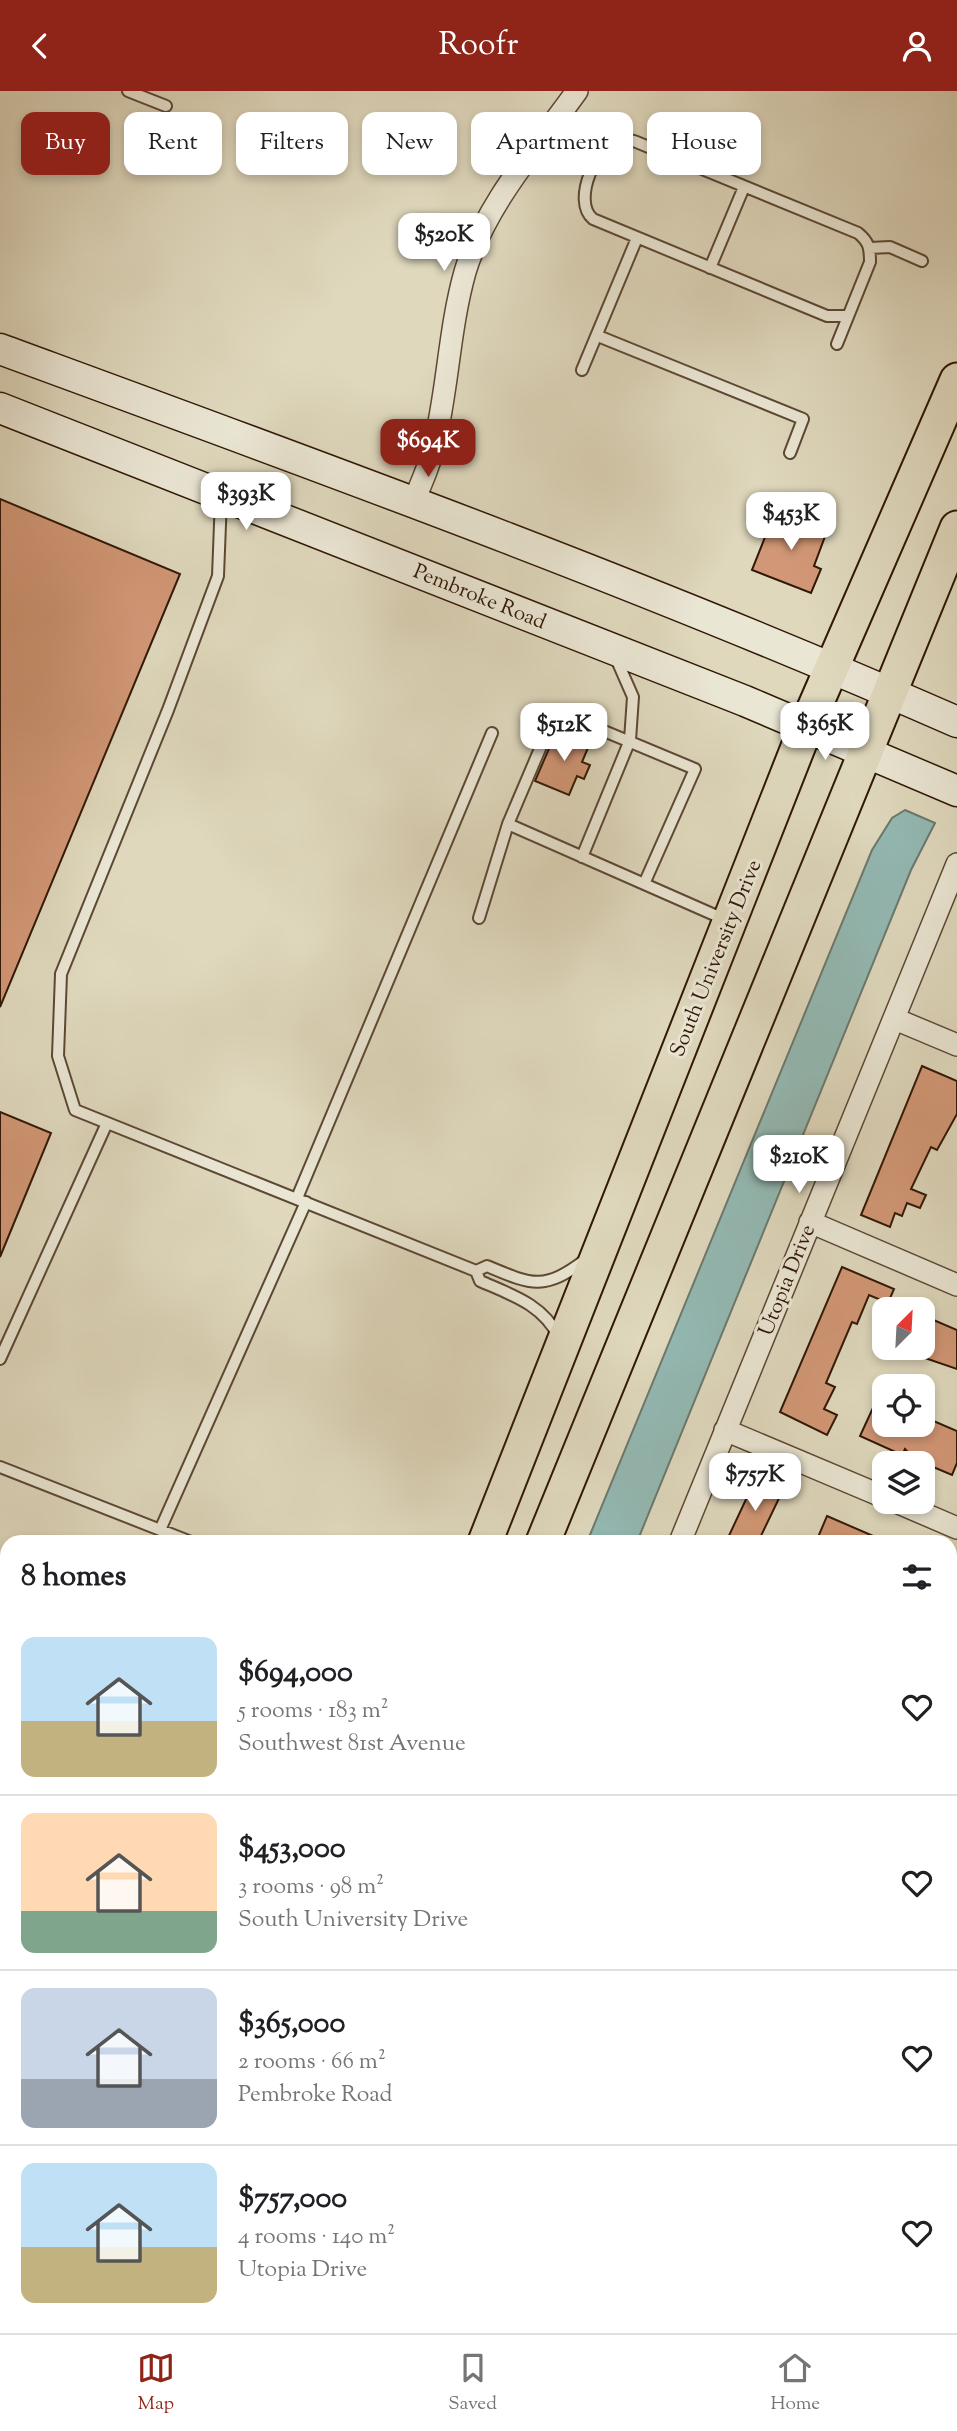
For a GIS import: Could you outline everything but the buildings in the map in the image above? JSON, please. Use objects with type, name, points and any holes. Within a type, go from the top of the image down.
[{"type":"main road","points":[[0,349],[414,501],[835,668],[957,722]]},
{"type":"main road","name":"South University Drive","points":[[488,1535],[806,727],[835,668],[957,380]]},
{"type":"main road","name":"Pembroke Road","points":[[0,408],[611,648],[957,791]]},
{"type":"main road","points":[[546,1535],[863,752],[892,693],[957,528]]},
{"type":"main road","points":[[511,1535],[578,1341],[577,1309]]},
{"type":"street","points":[[414,501],[434,447],[454,318],[474,250],[496,207],[577,91]]},
{"type":"street","name":"Utopia Drive","points":[[683,1535],[957,864]]},
{"type":"street","points":[[895,1019],[957,1045]]},
{"type":"street","points":[[810,1222],[957,1285]]},
{"type":"street","points":[[725,1430],[872,1492]]},
{"type":"street","points":[[924,1514],[957,1528]]},
{"type":"lane","points":[[128,91],[166,106]]},
{"type":"lane","points":[[837,344],[846,316],[870,262],[870,248],[858,233],[634,141],[621,138],[611,141],[601,154],[586,188],[585,211],[593,219],[827,317],[846,316]]},
{"type":"lane","points":[[710,268],[744,187]]},
{"type":"lane","points":[[582,370],[637,238]]},
{"type":"lane","points":[[870,248],[890,247],[922,261]]},
{"type":"lane","points":[[598,336],[803,419],[790,453]]},
{"type":"lane","points":[[221,495],[218,576],[168,710],[61,974],[58,1056],[75,1110],[476,1271],[488,1266],[528,1283],[540,1284],[562,1276],[600,1249]]},
{"type":"lane","points":[[582,857],[630,740],[633,697],[611,648]]},
{"type":"lane","points":[[479,918],[508,824],[556,711],[695,769],[645,884]]},
{"type":"lane","points":[[160,1530],[302,1200],[492,733]]},
{"type":"lane","points":[[508,824],[729,922]]},
{"type":"lane","points":[[0,1359],[107,1123]]},
{"type":"lane","points":[[476,1271],[480,1281],[523,1300],[544,1314],[563,1345]]},
{"type":"lane","points":[[0,1467],[173,1535]]},
{"type":"water","points":[[905,810],[935,823],[911,870],[640,1535],[590,1535],[872,850],[892,818]]}]
